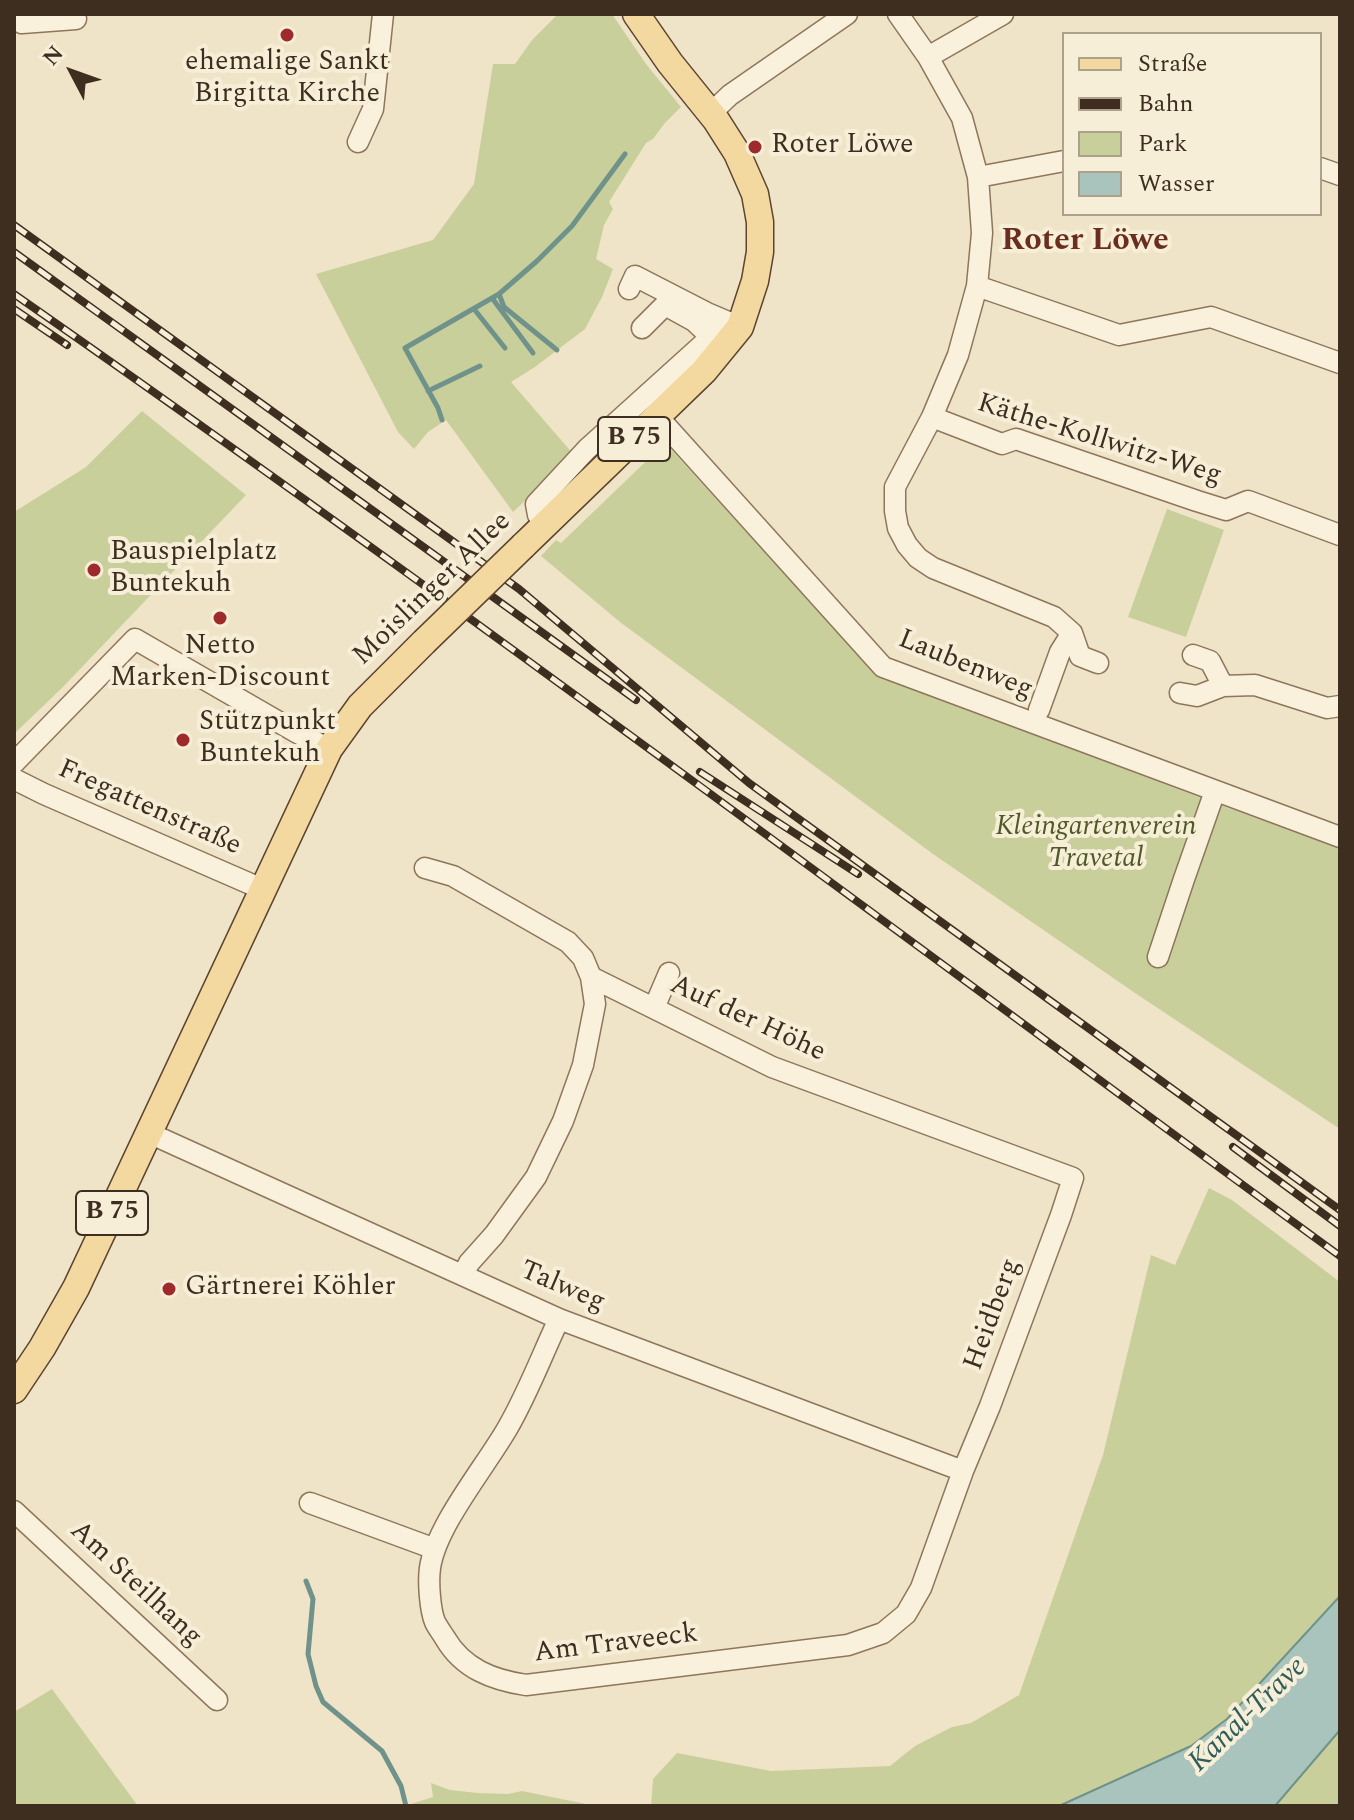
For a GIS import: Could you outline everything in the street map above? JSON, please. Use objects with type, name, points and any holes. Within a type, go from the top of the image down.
[{"type":"main road","name":"Moislinger Allee","points":[[14,1390],[76,1288],[329,749],[360,706],[658,417],[704,371],[740,327],[755,281],[760,252],[760,222],[755,194],[737,153],[711,113],[670,63],[636,14]]},
{"type":"street","points":[[14,14],[22,23],[76,19]]},
{"type":"street","points":[[358,142],[373,109],[383,14]]},
{"type":"street","points":[[711,113],[730,95],[847,14]]},
{"type":"street","points":[[898,14],[928,57],[962,118],[978,177],[982,233],[977,286],[958,355],[932,417],[895,487],[898,528],[918,558],[933,568],[1054,617],[1072,633],[1080,656],[1098,663]]},
{"type":"street","points":[[928,57],[1003,14]]},
{"type":"street","points":[[978,177],[1062,161]]},
{"type":"street","points":[[629,289],[635,276],[740,327]]},
{"type":"street","points":[[977,286],[1119,335],[1211,317],[1340,363]]},
{"type":"street","points":[[642,328],[665,305],[694,321],[711,337]]},
{"type":"street","points":[[546,524],[538,515],[536,504],[587,449],[711,337],[724,329],[740,327]]},
{"type":"street","name":"Laubenweg","points":[[658,417],[883,667],[1340,837]]},
{"type":"street","name":"Käthe-Kollwitz-Weg","points":[[932,417],[1002,444],[1016,439],[1162,491],[1226,510],[1248,501],[1340,535]]},
{"type":"street","points":[[1039,710],[1060,652],[1072,633]]},
{"type":"street","points":[[14,763],[135,639],[329,749]]},
{"type":"street","points":[[1193,655],[1210,661],[1223,686]]},
{"type":"street","points":[[1180,693],[1197,696],[1223,686],[1255,685],[1327,708],[1340,706]]},
{"type":"street","name":"Fregattenstraße","points":[[14,779],[262,889]]},
{"type":"street","points":[[1158,957],[1215,791]]},
{"type":"street","points":[[425,868],[453,876],[568,942],[583,958],[591,977],[595,1004],[583,1065],[563,1121],[536,1177],[463,1275]]},
{"type":"street","points":[[654,1008],[669,973]]},
{"type":"street","name":"Auf der Höhe","points":[[591,977],[772,1067],[1073,1178]]},
{"type":"street","name":"Talweg","points":[[149,1133],[559,1319],[963,1471]]},
{"type":"street","name":"Heidberg","points":[[963,1471],[990,1406],[1073,1178]]},
{"type":"street","name":"Am Traveeck","points":[[559,1319],[508,1427],[455,1510],[435,1549],[430,1567],[434,1621],[448,1645],[464,1662],[504,1681],[526,1685],[848,1645],[883,1633],[906,1614],[921,1588],[963,1471]]},
{"type":"street","points":[[310,1503],[435,1549]]},
{"type":"street","name":"Am Steilhang","points":[[14,1511],[217,1700]]},
{"type":"green space","points":[[558,14],[612,14],[646,64],[681,107],[646,143],[609,202],[613,209],[604,225],[596,259],[613,269],[585,329],[511,382],[574,455],[513,512],[446,420],[428,432],[414,449],[398,432],[316,274],[433,240],[474,184],[493,64],[515,64],[532,40]]},
{"type":"green space","name":"Bauspielplatz Buntekuh","points":[[142,411],[246,495],[63,687],[14,734],[14,512],[86,467]]},
{"type":"green space","name":"Kleingartenverein Travetal","points":[[665,443],[874,672],[1340,848],[1340,1129],[933,854],[620,622],[541,556],[556,540],[561,543]]},
{"type":"green space","points":[[1167,509],[1224,530],[1186,637],[1128,617]]},
{"type":"green space","points":[[1209,1188],[1232,1200],[1340,1282],[1340,1596],[1227,1719],[1191,1746],[1059,1806],[651,1806],[653,1779],[677,1753],[771,1771],[890,1766],[915,1746],[952,1727],[971,1723],[1019,1695],[1103,1455],[1151,1255],[1175,1265]]},
{"type":"green space","points":[[52,1689],[138,1806],[14,1806],[14,1712]]},
{"type":"green space","points":[[1340,1730],[1340,1806],[1275,1806]]},
{"type":"green space","points":[[431,1783],[450,1790],[478,1793],[522,1791],[596,1806],[405,1806],[433,1797]]},
{"type":"water","name":"Kanal-Trave","points":[[1340,1596],[1340,1730],[1275,1806],[1059,1806],[1191,1746],[1227,1719]]},
{"type":"waterway","points":[[442,420],[405,348],[499,294],[537,261],[572,226],[625,154]]},
{"type":"waterway","points":[[499,294],[504,307],[557,350]]},
{"type":"waterway","points":[[492,298],[533,353]]},
{"type":"waterway","points":[[474,309],[505,348]]},
{"type":"waterway","points":[[428,391],[480,366]]},
{"type":"waterway","points":[[306,1581],[313,1599],[308,1654],[323,1702],[382,1751],[401,1786],[406,1806]]},
{"type":"railway","points":[[14,225],[519,589],[749,783],[1340,1210]]},
{"type":"railway","points":[[14,252],[636,700]]},
{"type":"railway","points":[[14,294],[514,651],[1340,1256]]},
{"type":"railway","points":[[14,309],[67,345]]},
{"type":"railway","points":[[700,772],[858,874]]},
{"type":"railway","points":[[1233,1147],[1340,1226]]},
{"type":"place","name":"ehemalige Sankt Birgitta Kirche","points":[[287,35]]},
{"type":"place","name":"Roter Löwe","points":[[755,147]]},
{"type":"place","name":"Bauspielplatz Buntekuh","points":[[94,570]]},
{"type":"place","name":"Netto Marken-Discount","points":[[220,618]]},
{"type":"place","name":"Stützpunkt Buntekuh","points":[[183,740]]},
{"type":"place","name":"Gärtnerei Köhler","points":[[169,1289]]},
{"type":"district","name":"Roter Löwe","points":[[1085,243]]}]
